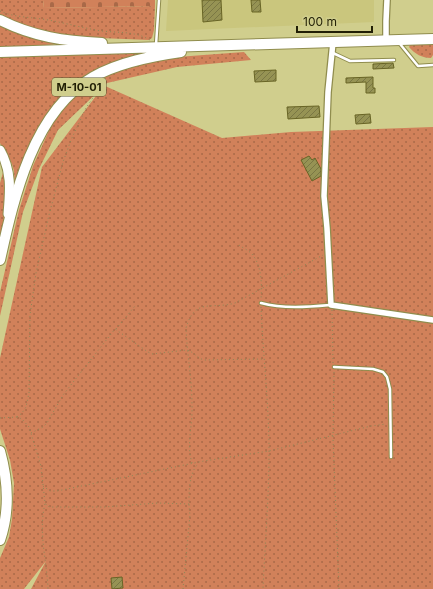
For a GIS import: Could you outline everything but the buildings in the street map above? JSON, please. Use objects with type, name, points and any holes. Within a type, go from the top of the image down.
[{"type":"highway","name":"М-10-01","points":[[0,20],[26,32],[57,39],[82,42],[156,45]]},
{"type":"highway","name":"М-10-01","points":[[0,52],[156,45],[333,47],[386,40],[433,39]]},
{"type":"highway","name":"М-10-01","points":[[5,237],[24,172],[40,135],[62,103],[80,87],[92,78],[129,62],[170,53],[243,45]]},
{"type":"highway","points":[[0,260],[5,237]]},
{"type":"highway","points":[[0,451],[7,482],[5,523],[0,540]]},
{"type":"highway","points":[[0,485],[6,513]]},
{"type":"main road","points":[[0,150],[8,167],[10,185],[5,237]]},
{"type":"street","points":[[386,40],[387,0]]},
{"type":"street","points":[[333,47],[328,92],[324,196],[332,304],[433,320]]},
{"type":"lane","points":[[156,45],[159,0]]},
{"type":"lane","points":[[397,40],[418,66],[433,65]]},
{"type":"lane","points":[[333,47],[350,61],[394,60]]},
{"type":"lane","points":[[261,303],[268,305],[310,307],[332,304]]},
{"type":"lane","points":[[334,367],[373,369],[385,374],[389,380],[391,457]]},
{"type":"path","points":[[0,11],[14,15],[102,31],[138,34],[145,36],[156,45]]},
{"type":"path","points":[[0,418],[17,417],[22,413],[26,406],[29,393],[30,315],[36,273],[49,215],[63,162],[71,140],[86,108],[105,80]]},
{"type":"path","points":[[239,244],[255,258],[260,273],[262,289],[261,303],[269,451],[269,493],[263,589]]},
{"type":"path","points":[[192,464],[189,439],[192,406],[190,358],[187,350],[186,328],[189,317],[196,309],[203,306],[218,306],[235,303],[318,259],[328,251]]},
{"type":"path","points":[[31,433],[43,427],[47,423],[63,395],[134,306]]},
{"type":"path","points":[[115,329],[152,354],[187,350],[204,360],[265,359]]},
{"type":"path","points":[[17,417],[26,423],[31,433],[41,466],[45,503],[42,519],[48,589]]},
{"type":"path","points":[[43,486],[50,491],[57,491],[204,461],[269,451],[371,426],[391,424]]},
{"type":"path","points":[[333,436],[339,589]]},
{"type":"path","points":[[183,589],[190,514],[189,504],[193,474],[195,467],[200,463]]},
{"type":"path","points":[[45,503],[46,506],[52,508],[104,507],[158,503],[189,504]]},
{"type":"shaded area","points":[[168,0],[374,0],[374,22],[166,31]]},
{"type":"green space","points":[[0,0],[44,0],[43,8],[155,6],[154,30],[152,38],[149,40],[75,37],[44,33],[0,17]]},
{"type":"green space","points":[[44,0],[155,0],[155,6],[43,8]]},
{"type":"green space","points":[[0,25],[39,40],[60,44],[0,48]]},
{"type":"green space","points":[[433,44],[433,55],[431,58],[419,55],[409,47],[410,45]]},
{"type":"green space","points":[[177,50],[127,59],[59,103],[15,193],[14,171],[12,164],[0,143],[0,57],[14,55]]},
{"type":"green space","points":[[244,52],[251,60],[177,67],[107,83],[105,86],[222,138],[291,132],[433,127],[433,589],[31,589],[46,561],[24,589],[0,589],[0,558],[9,537],[12,519],[14,483],[10,460],[0,429],[0,358],[42,167],[102,88],[58,130],[39,169],[23,212],[0,316],[0,292],[19,210],[33,166],[52,124],[76,94],[108,74],[130,66],[177,57]]},
{"type":"green space","points":[[4,169],[7,197],[0,244],[0,183]]}]
